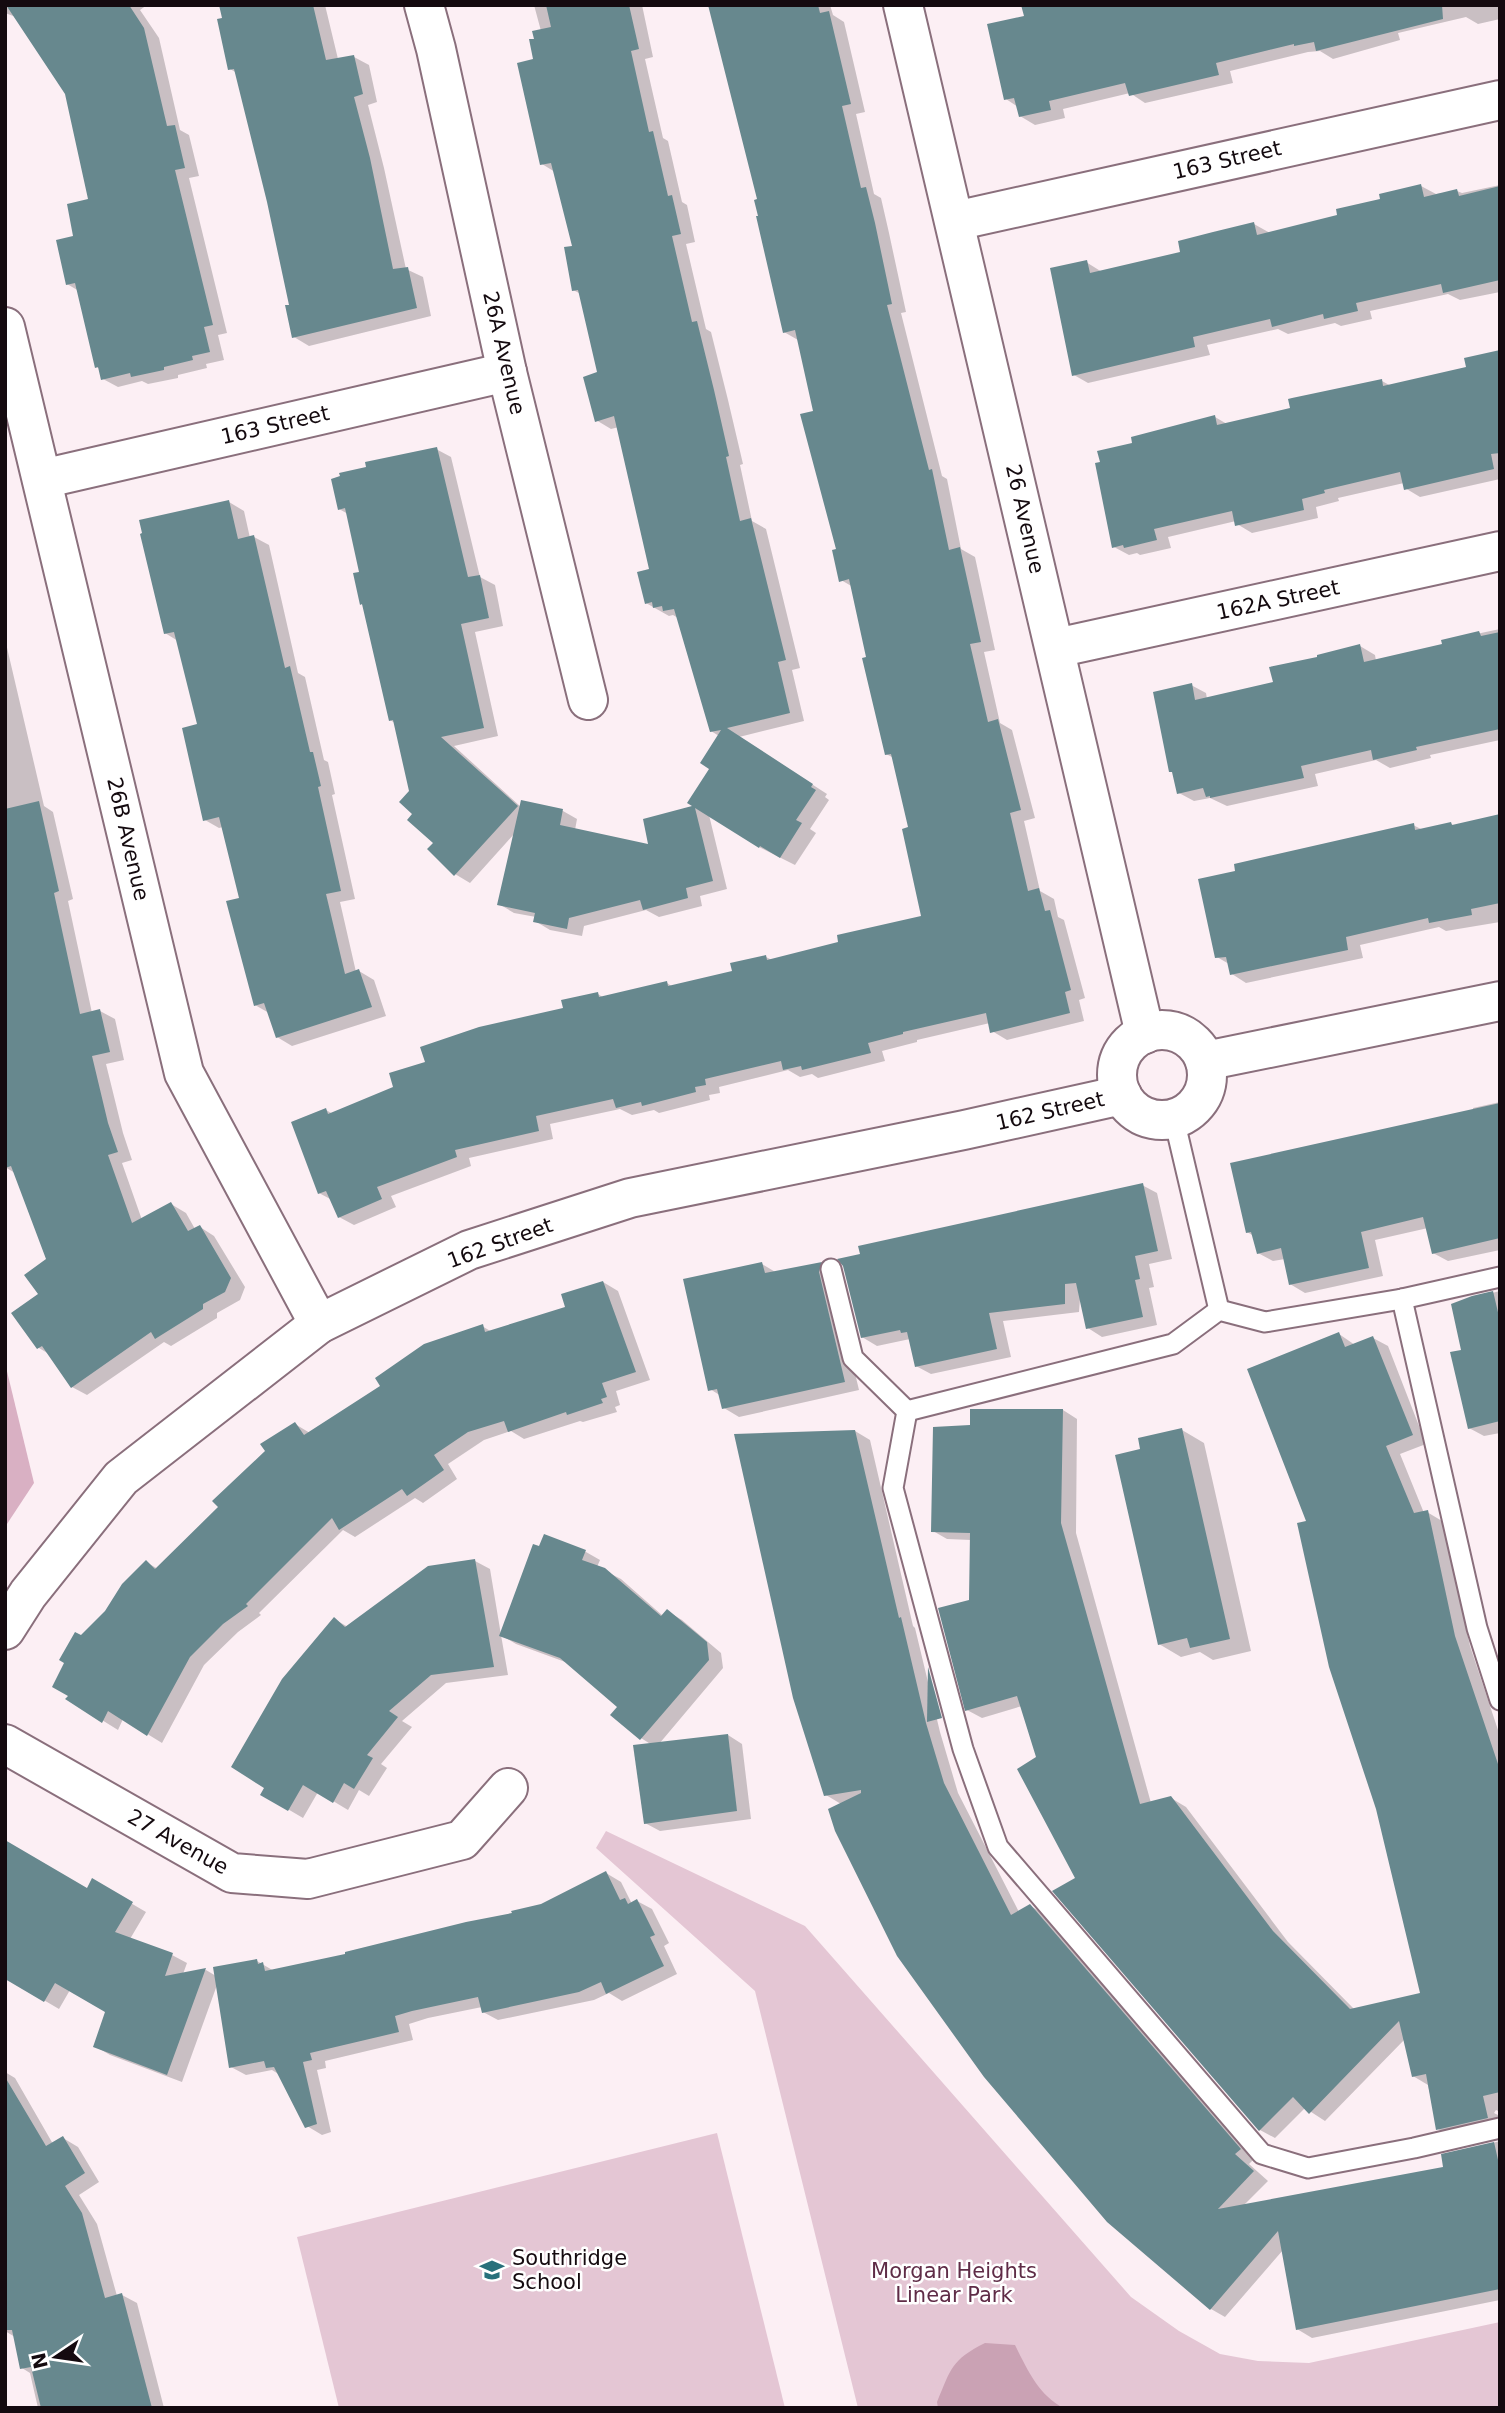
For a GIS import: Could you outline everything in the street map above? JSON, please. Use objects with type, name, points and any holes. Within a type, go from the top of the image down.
[{"type":"street","name":"26A Avenue","points":[[424,5],[507,372],[587,700]]},
{"type":"street","name":"26 Avenue","points":[[903,5],[1145,1034]]},
{"type":"street","name":"163 Street","points":[[955,221],[1500,100]]},
{"type":"street","name":"26B Avenue","points":[[5,327],[184,1073],[319,1324]]},
{"type":"street","name":"163 Street","points":[[42,479],[507,372]]},
{"type":"street","name":"162A Street","points":[[1056,648],[1500,551]]},
{"type":"street","points":[[1205,1061],[1500,1001]]},
{"type":"street","points":[[1159,1030],[1188,1038],[1205,1061],[1207,1076],[1198,1103],[1187,1113],[1174,1119],[1158,1120],[1143,1116],[1131,1107],[1122,1095],[1118,1066],[1133,1041],[1145,1034],[1159,1030]]},
{"type":"street","name":"162 Street","points":[[5,1630],[28,1594],[121,1478],[319,1324],[469,1250],[631,1198],[1122,1095]]},
{"type":"street","name":"27 Avenue","points":[[5,1744],[232,1873],[308,1879],[462,1840],[508,1788]]},
{"type":"lane","points":[[1174,1119],[1219,1310]]},
{"type":"lane","points":[[831,1269],[853,1358],[907,1411]]},
{"type":"lane","points":[[1219,1310],[1265,1322],[1402,1299],[1500,1277]]},
{"type":"lane","points":[[1402,1299],[1478,1628],[1500,1700]]},
{"type":"lane","points":[[907,1411],[1173,1344],[1219,1310]]},
{"type":"lane","points":[[907,1411],[893,1488],[963,1749],[998,1847],[1262,2154],[1308,2168],[1500,2128]]},
{"type":"green space","name":"Morgan Heights Linear Park","points":[[606,1831],[805,1926],[1131,2297],[1179,2331],[1220,2354],[1258,2361],[1309,2363],[1500,2322],[1500,2408],[858,2408],[755,1991],[596,1848]]},
{"type":"green space","points":[[717,2133],[785,2408],[339,2408],[297,2237]]},
{"type":"shaded area","points":[[5,1363],[34,1483],[5,1527]]},
{"type":"shaded area","points":[[985,2343],[1015,2345],[1041,2389],[1064,2408],[938,2408],[937,2402],[946,2381],[959,2360]]},
{"type":"building","points":[[6,5],[129,5],[144,28],[167,126],[175,125],[185,168],[175,170],[213,325],[204,327],[210,352],[192,356],[193,360],[164,367],[164,370],[131,377],[130,373],[101,380],[98,367],[95,368],[75,283],[66,285],[56,240],[73,236],[67,204],[88,199],[65,94]]},
{"type":"building","points":[[219,5],[313,5],[326,60],[354,55],[363,94],[354,97],[370,158],[393,269],[408,267],[417,308],[292,338],[285,305],[289,305],[267,202],[234,69],[228,70],[217,19],[222,18]]},
{"type":"building","points":[[546,5],[629,5],[639,49],[631,51],[649,132],[653,131],[668,196],[672,195],[681,234],[672,236],[692,322],[697,321],[714,390],[740,521],[751,518],[786,660],[778,662],[790,713],[727,728],[813,784],[811,787],[816,790],[796,820],[802,823],[780,858],[695,808],[713,881],[686,888],[688,898],[643,910],[640,900],[569,918],[567,929],[533,922],[535,913],[497,905],[521,800],[563,809],[560,825],[648,844],[643,819],[692,806],[687,803],[709,769],[700,763],[721,730],[710,732],[674,609],[663,611],[662,606],[653,608],[652,602],[645,604],[637,572],[649,569],[614,416],[595,422],[583,377],[597,372],[578,290],[572,291],[564,247],[572,246],[551,163],[540,165],[517,63],[533,59],[529,39],[534,39],[532,31],[551,27]]},
{"type":"building","points":[[708,5],[818,5],[820,13],[829,11],[851,104],[842,106],[861,188],[866,187],[875,223],[892,304],[887,305],[929,470],[932,469],[949,550],[960,547],[981,642],[970,644],[988,722],[998,719],[1021,810],[1010,813],[1028,891],[1039,888],[1045,911],[1050,910],[1071,990],[1065,992],[1070,1013],[990,1033],[986,1013],[903,1032],[868,1043],[871,1053],[802,1070],[801,1066],[783,1070],[781,1061],[705,1079],[706,1085],[695,1087],[696,1092],[642,1106],[641,1102],[616,1108],[613,1099],[536,1116],[539,1131],[455,1150],[457,1157],[377,1187],[382,1199],[338,1218],[326,1191],[318,1194],[291,1122],[326,1108],[328,1114],[393,1087],[389,1073],[425,1062],[420,1047],[479,1027],[563,1008],[561,1000],[598,992],[599,997],[667,981],[668,986],[732,971],[730,963],[766,955],[767,960],[838,942],[837,935],[921,916],[902,829],[908,827],[891,754],[885,755],[862,658],[866,657],[849,579],[839,582],[832,550],[836,549],[800,414],[813,411],[795,330],[783,333],[756,216],[754,200],[757,199]]},
{"type":"building","points":[[1021,5],[1442,5],[1443,19],[1316,51],[1314,42],[1294,44],[1216,63],[1219,75],[1129,96],[1125,83],[1049,101],[1051,110],[1019,117],[1014,98],[1004,100],[987,24],[1024,16]]},
{"type":"building","points":[[1421,184],[1424,197],[1457,189],[1459,196],[1500,186],[1500,280],[1443,293],[1441,284],[1356,303],[1358,311],[1324,319],[1323,314],[1272,327],[1270,319],[1193,337],[1195,347],[1072,376],[1050,268],[1087,260],[1090,273],[1180,252],[1178,241],[1254,222],[1257,235],[1337,215],[1336,209],[1380,199],[1379,194]]},
{"type":"building","points":[[1500,350],[1500,453],[1491,454],[1494,469],[1404,490],[1400,472],[1324,490],[1325,493],[1302,499],[1304,510],[1235,526],[1232,511],[1154,529],[1157,540],[1124,548],[1123,545],[1112,548],[1095,463],[1100,462],[1097,451],[1132,443],[1131,437],[1215,415],[1217,425],[1290,408],[1288,399],[1292,398],[1382,379],[1383,386],[1466,367],[1464,358]]},
{"type":"building","points":[[437,447],[468,577],[480,575],[489,618],[461,624],[484,728],[441,737],[518,806],[454,876],[427,849],[433,843],[407,820],[412,814],[399,802],[409,791],[393,720],[389,721],[362,604],[360,605],[353,573],[359,572],[345,508],[338,510],[331,479],[340,476],[339,473],[366,467],[365,462]]},
{"type":"building","points":[[229,500],[238,539],[254,535],[285,668],[290,666],[310,752],[313,752],[341,891],[326,894],[345,974],[359,969],[372,1007],[276,1038],[264,1003],[254,1006],[226,901],[239,898],[219,817],[203,821],[182,728],[197,724],[174,632],[164,634],[140,534],[139,520]]},
{"type":"building","points":[[1479,631],[1481,636],[1500,632],[1500,729],[1416,747],[1417,750],[1373,760],[1371,750],[1301,766],[1304,778],[1210,798],[1206,797],[1203,788],[1177,794],[1172,772],[1169,772],[1153,692],[1192,683],[1195,700],[1273,682],[1269,667],[1360,644],[1364,662],[1442,644],[1441,640]]},
{"type":"building","points":[[39,801],[59,891],[54,893],[80,1014],[100,1009],[110,1052],[92,1056],[118,1152],[108,1155],[132,1223],[171,1202],[188,1231],[200,1225],[231,1278],[225,1292],[203,1304],[203,1309],[155,1339],[151,1332],[71,1388],[42,1346],[37,1349],[11,1313],[38,1294],[24,1275],[46,1259],[11,1166],[5,1168],[5,809]]},
{"type":"building","points":[[1500,814],[1500,903],[1471,909],[1472,915],[1429,923],[1428,918],[1346,937],[1348,950],[1230,975],[1226,957],[1215,958],[1198,879],[1235,871],[1234,864],[1414,823],[1415,830]]},
{"type":"building","points":[[1500,1103],[1500,1238],[1432,1254],[1423,1217],[1361,1232],[1369,1268],[1289,1285],[1281,1248],[1257,1254],[1251,1232],[1246,1233],[1230,1163]]},
{"type":"building","points":[[1143,1183],[1158,1251],[1135,1256],[1140,1279],[1135,1280],[1143,1317],[1086,1329],[1076,1283],[1065,1284],[1065,1304],[989,1313],[997,1349],[915,1367],[907,1332],[901,1333],[900,1330],[861,1338],[843,1266],[837,1259],[860,1254],[858,1246]]},
{"type":"building","points":[[762,1262],[765,1273],[822,1262],[819,1272],[845,1382],[722,1409],[717,1389],[708,1391],[683,1279]]},
{"type":"building","points":[[603,1281],[636,1372],[602,1383],[607,1397],[601,1399],[603,1403],[567,1415],[566,1412],[508,1432],[504,1421],[468,1432],[434,1455],[444,1470],[407,1496],[402,1489],[339,1530],[332,1518],[246,1604],[248,1606],[223,1624],[190,1657],[147,1736],[108,1711],[102,1723],[65,1699],[68,1696],[52,1687],[64,1663],[59,1660],[75,1632],[81,1635],[105,1611],[122,1584],[146,1560],[155,1569],[218,1507],[212,1501],[265,1451],[260,1444],[295,1422],[304,1435],[380,1386],[375,1378],[424,1344],[483,1324],[485,1332],[565,1307],[561,1294]]},
{"type":"building","points":[[1493,1291],[1500,1321],[1500,1421],[1468,1429],[1450,1352],[1461,1350],[1451,1304]]},
{"type":"building","points":[[1339,1332],[1345,1347],[1373,1336],[1413,1435],[1386,1446],[1414,1513],[1428,1510],[1455,1636],[1500,1770],[1500,2092],[1483,2096],[1488,2118],[1436,2130],[1426,2074],[1412,2077],[1399,2021],[1309,2114],[1293,2097],[1259,2131],[1052,1891],[1075,1878],[1017,1769],[1036,1757],[1017,1696],[965,1711],[938,1608],[969,1600],[970,1533],[931,1532],[933,1427],[970,1425],[970,1409],[1063,1409],[1061,1523],[1140,1804],[1171,1796],[1273,1931],[1350,2009],[1420,1993],[1376,1809],[1329,1667],[1297,1523],[1306,1521],[1247,1369]]},
{"type":"building","points":[[1182,1428],[1230,1639],[1190,1648],[1187,1638],[1158,1645],[1115,1455],[1140,1449],[1138,1438]]},
{"type":"building","points":[[855,1430],[899,1618],[901,1617],[926,1723],[944,1783],[1011,1915],[1030,1904],[1241,2149],[1235,2154],[1254,2171],[1218,2209],[1443,2167],[1441,2154],[1494,2142],[1500,2169],[1500,2289],[1296,2330],[1278,2231],[1210,2310],[1107,2222],[984,2077],[897,1956],[835,1831],[828,1809],[861,1793],[861,1790],[824,1796],[793,1698],[734,1434]]},
{"type":"building","points":[[544,1534],[586,1550],[582,1560],[605,1568],[661,1616],[667,1609],[707,1642],[709,1660],[640,1740],[610,1715],[617,1707],[560,1658],[499,1636],[533,1544],[539,1546]]},
{"type":"building","points":[[475,1559],[494,1667],[431,1675],[389,1711],[398,1717],[367,1755],[373,1758],[354,1789],[344,1783],[333,1803],[303,1785],[288,1811],[260,1795],[264,1788],[231,1767],[282,1679],[334,1617],[345,1627],[428,1566]]},
{"type":"building","points":[[928,1667],[942,1718],[927,1722]]},
{"type":"building","points":[[728,1734],[737,1811],[644,1824],[633,1745]]},
{"type":"building","points":[[5,1840],[87,1888],[92,1878],[133,1902],[115,1932],[173,1953],[165,1976],[206,1968],[167,2075],[93,2047],[105,2012],[55,1983],[44,2002],[5,1979]]},
{"type":"building","points":[[606,1871],[620,1900],[625,1898],[628,1904],[637,1899],[655,1935],[650,1937],[664,1966],[606,1994],[601,1982],[579,1992],[482,2013],[478,1997],[412,2011],[395,2016],[399,2032],[310,2053],[312,2060],[303,2062],[317,2124],[305,2128],[274,2067],[266,2068],[264,2061],[229,2068],[213,1967],[257,1959],[258,1964],[263,1962],[265,1971],[345,1954],[541,1904]]},
{"type":"building","points":[[5,2077],[46,2146],[63,2136],[85,2173],[65,2186],[82,2213],[105,2298],[122,2293],[152,2408],[41,2408],[31,2367],[20,2369],[12,2330],[5,2330]]},
{"type":"place","name":"Southridge School","points":[[492,2270]]}]
